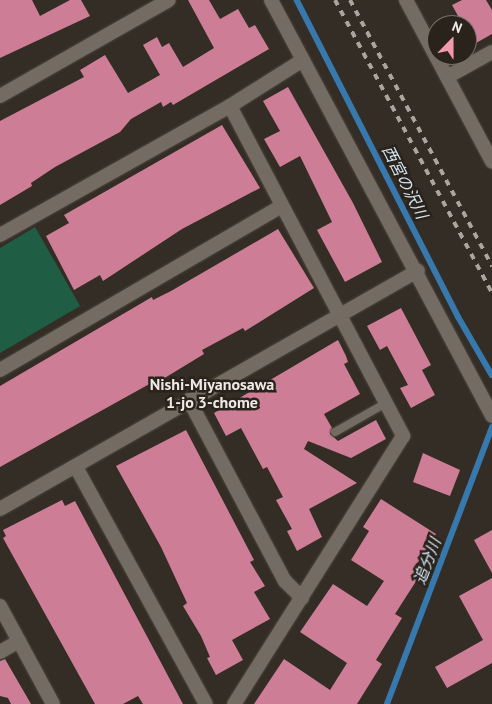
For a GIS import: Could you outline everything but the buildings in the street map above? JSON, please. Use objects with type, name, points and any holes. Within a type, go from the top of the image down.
[{"type":"street","points":[[0,96],[169,0]]},
{"type":"street","points":[[271,0],[418,271],[490,412]]},
{"type":"street","points":[[406,0],[492,162]]},
{"type":"street","points":[[447,77],[492,52]]},
{"type":"street","points":[[0,235],[230,106],[304,60]]},
{"type":"street","points":[[230,106],[403,436],[234,704]]},
{"type":"street","points":[[0,370],[282,206]]},
{"type":"street","points":[[0,509],[418,271]]},
{"type":"street","points":[[189,400],[285,581],[302,598]]},
{"type":"street","points":[[76,467],[206,704]]},
{"type":"street","points":[[0,606],[53,704]]},
{"type":"street","points":[[0,652],[19,641]]},
{"type":"lane","points":[[335,432],[386,403]]},
{"type":"green space","points":[[35,227],[80,306],[0,353],[0,248]]},
{"type":"waterway","name":"西宮の沢川","points":[[297,0],[458,316],[492,375]]},
{"type":"waterway","name":"追分川","points":[[387,704],[492,427]]},
{"type":"railway","points":[[335,0],[492,293]]},
{"type":"railway","points":[[350,0],[492,266]]},
{"type":"district","name":"Nishi-Miyanosawa 1-jo 3-chome","points":[[212,393]]}]
